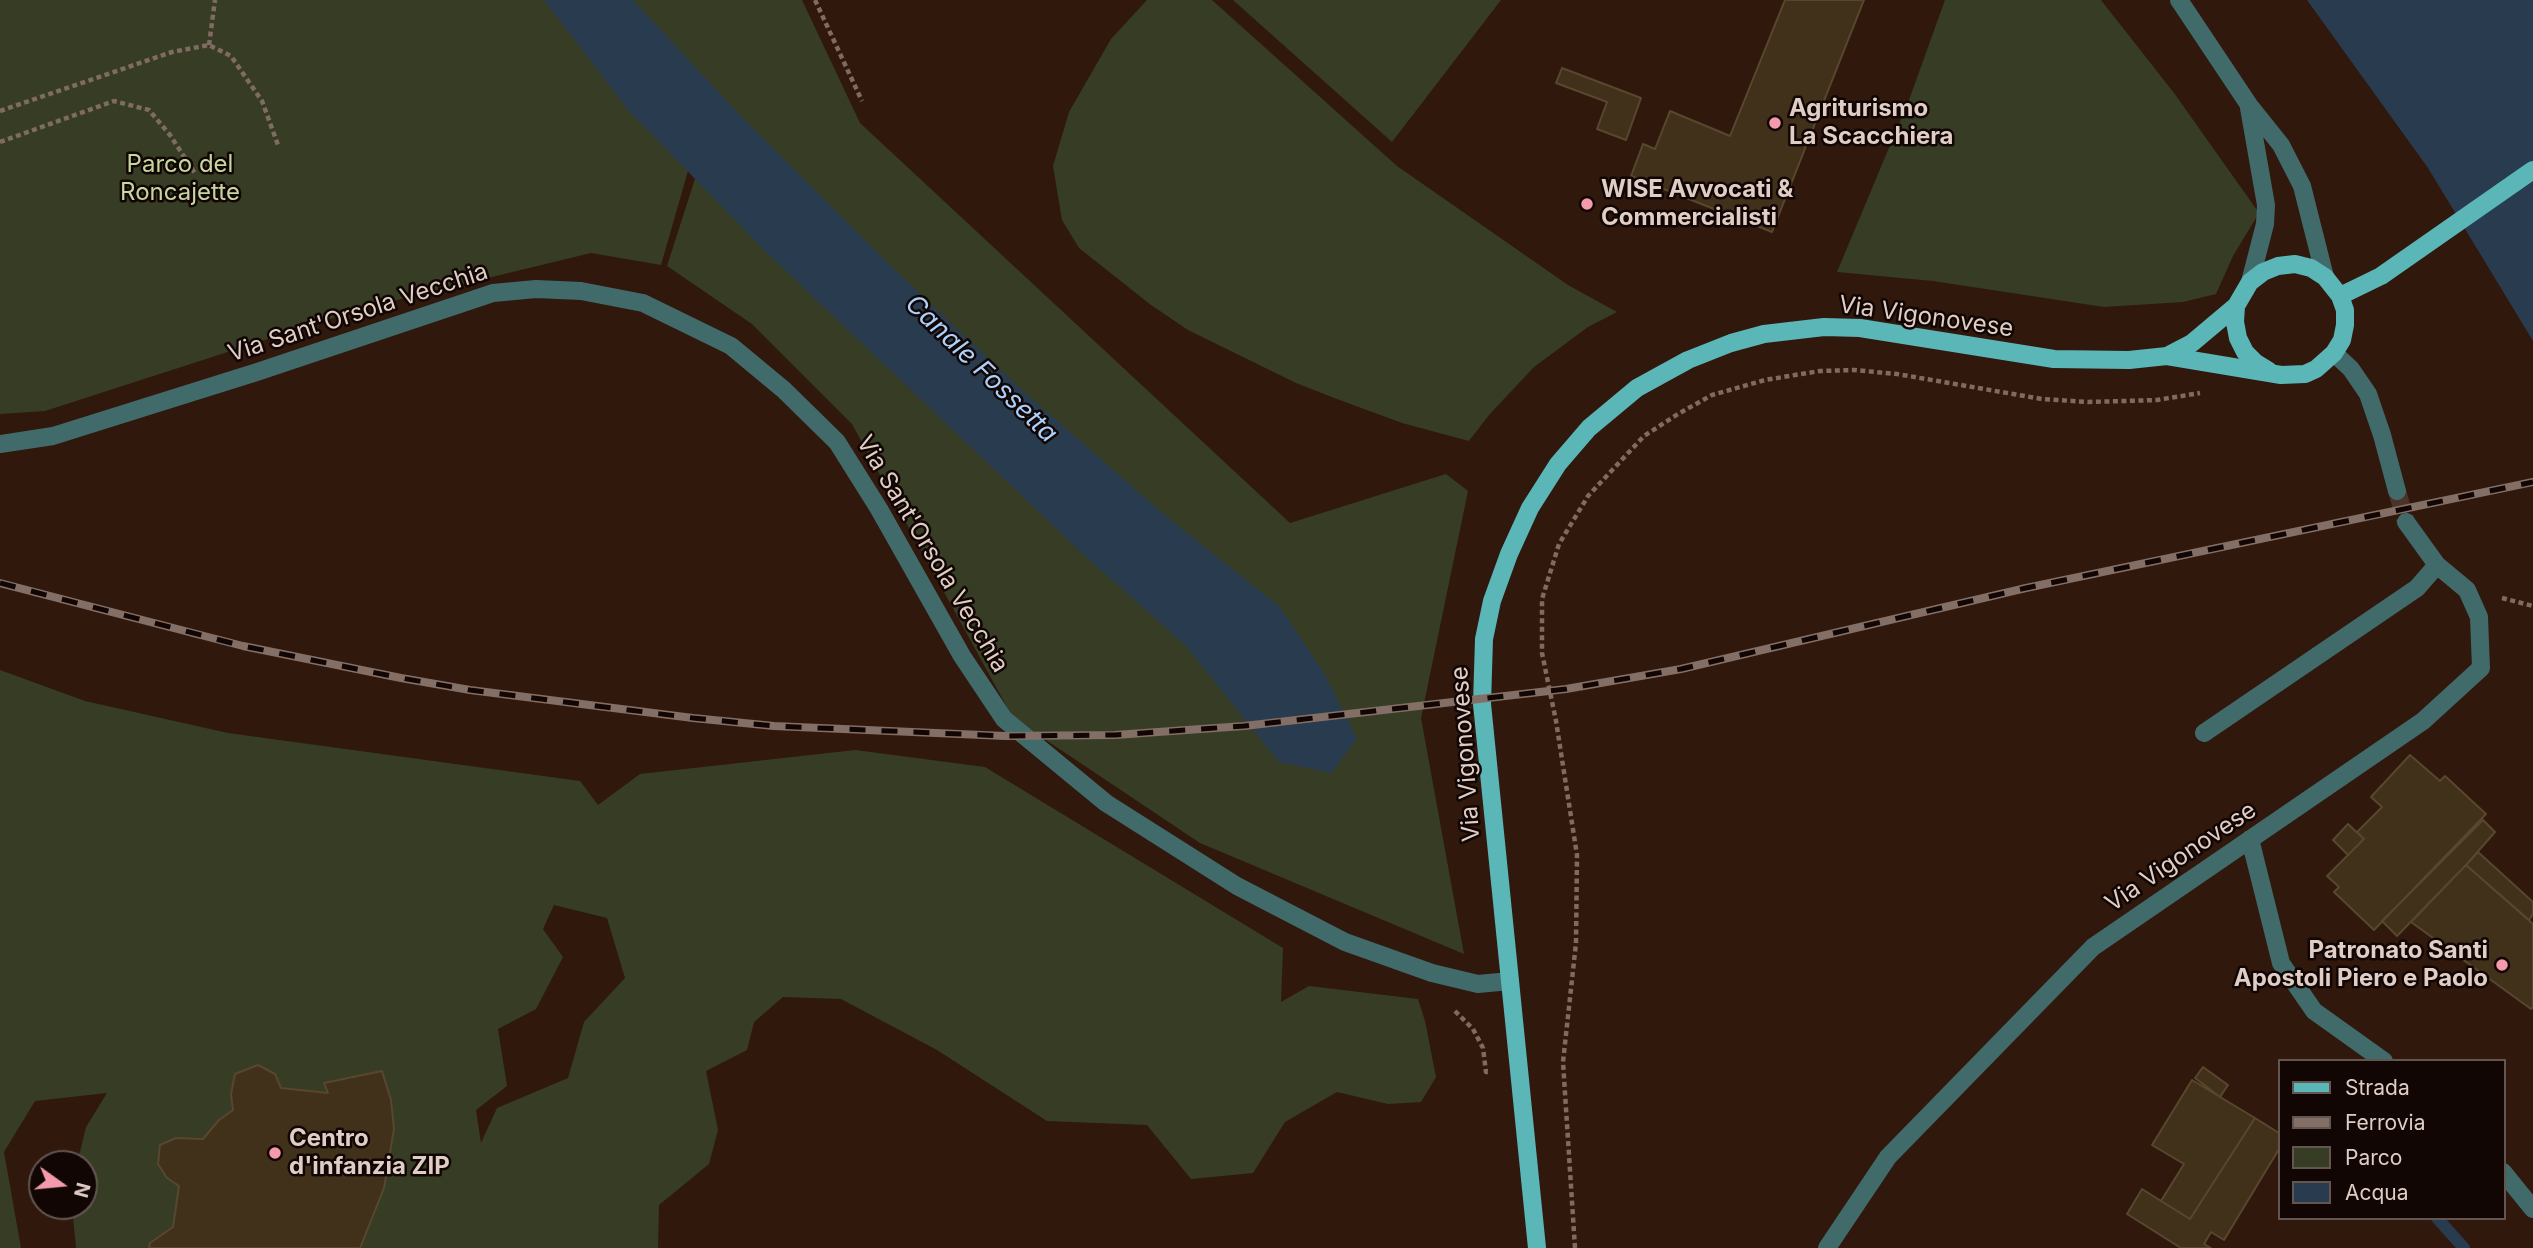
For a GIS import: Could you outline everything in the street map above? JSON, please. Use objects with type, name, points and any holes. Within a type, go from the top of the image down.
[{"type":"main road","points":[[2340,296],[2370,283],[2533,170]]},
{"type":"main road","points":[[2250,282],[2263,272],[2287,265],[2311,268],[2325,277],[2340,296],[2345,310],[2342,340],[2334,353]]},
{"type":"main road","name":"Via Vigonovese","points":[[2167,356],[2192,343],[2236,306],[2250,282]]},
{"type":"main road","points":[[2236,306],[2235,322],[2241,345],[2256,363],[2269,371]]},
{"type":"main road","name":"Via Vigonovese","points":[[1537,1248],[1482,704],[1484,639],[1492,601],[1508,554],[1530,508],[1558,464],[1589,428],[1637,388],[1688,360],[1731,342],[1764,334],[1824,327],[1860,328],[2054,359],[2129,360],[2167,356],[2293,376],[2327,362],[2334,353]]},
{"type":"street","points":[[2179,0],[2249,105],[2281,145],[2302,186],[2325,277]]},
{"type":"street","points":[[2249,105],[2266,205],[2265,224],[2250,282]]},
{"type":"street","name":"Via Sant'Orsola Vecchia","points":[[0,444],[53,436],[257,372],[493,293],[536,289],[581,291],[643,303],[731,346],[784,390],[837,442],[879,509],[962,656],[1004,719],[1106,803],[1237,886],[1345,942],[1432,973],[1478,984],[1510,981]]},
{"type":"street","points":[[2334,353],[2351,369],[2368,394],[2397,491]]},
{"type":"street","name":"Via Vigonovese","points":[[1827,1248],[1888,1157],[2093,947],[2423,721],[2481,668],[2479,617],[2467,590],[2437,565],[2406,522]]},
{"type":"street","points":[[2204,733],[2417,588],[2437,565]]},
{"type":"street","points":[[2250,839],[2281,963],[2314,1011],[2381,1059]]},
{"type":"street","points":[[2505,1174],[2533,1209]]},
{"type":"path","points":[[209,45],[215,0]]},
{"type":"path","points":[[815,0],[862,101]]},
{"type":"path","points":[[0,111],[172,52],[209,45],[231,56],[262,100],[278,145]]},
{"type":"path","points":[[0,142],[114,101],[149,110],[170,135],[196,175]]},
{"type":"path","points":[[1575,1248],[1563,1062],[1576,943],[1577,855],[1542,653],[1542,599],[1559,544],[1588,495],[1644,436],[1712,395],[1765,380],[1820,371],[1886,373],[2042,399],[2088,402],[2157,400],[2211,391]]},
{"type":"path","points":[[1432,973],[1433,995],[1473,1029],[1483,1048],[1486,1072]]},
{"type":"green space","name":"Parco del Roncajette","points":[[0,0],[600,0],[696,143],[661,265],[591,253],[364,308],[45,411],[0,414]]},
{"type":"green space","points":[[625,0],[802,0],[860,123],[1290,523],[1446,474],[1468,491],[1421,718],[1464,954],[1200,843],[1013,718],[852,424],[752,324],[667,266],[711,129]]},
{"type":"green space","points":[[1147,0],[1212,0],[1397,166],[1568,285],[1617,312],[1588,327],[1534,367],[1489,415],[1469,441],[1402,423],[1296,383],[1188,330],[1151,305],[1079,248],[1062,220],[1053,166],[1069,112],[1111,39]]},
{"type":"green space","points":[[1233,0],[1501,0],[1392,142]]},
{"type":"green space","points":[[1945,0],[2101,0],[2174,93],[2259,213],[2233,256],[2216,294],[2183,302],[2104,307],[1933,281],[1837,272],[1909,100]]},
{"type":"green space","points":[[0,670],[85,701],[228,733],[580,781],[598,805],[640,774],[855,750],[985,767],[1283,948],[1281,1002],[1309,986],[1418,999],[1436,1077],[1421,1102],[1388,1104],[1337,1092],[1285,1122],[1253,1173],[1191,1179],[1147,1125],[1047,1121],[937,1050],[841,999],[783,997],[754,1022],[747,1050],[706,1071],[718,1130],[709,1164],[659,1205],[658,1248],[360,1248],[384,1188],[394,1130],[391,1100],[382,1071],[325,1083],[328,1093],[281,1088],[258,1065],[235,1074],[231,1094],[233,1110],[219,1120],[203,1139],[176,1138],[160,1145],[158,1164],[167,1178],[179,1186],[173,1227],[150,1243],[149,1248],[76,1248],[73,1220],[98,1220],[98,1150],[80,1150],[86,1127],[107,1093],[35,1101],[4,1152],[21,1248],[0,1248]],"holes":[[[554,905],[607,918],[625,978],[584,1022],[568,1078],[497,1108],[481,1143],[476,1110],[507,1086],[498,1029],[536,1009],[563,957],[543,929]]]},
{"type":"water","points":[[544,0],[633,0],[736,111],[894,269],[1023,391],[1167,517],[1280,607],[1325,675],[1357,739],[1331,773],[1279,762],[1186,646],[1084,555],[765,251],[628,110]]},
{"type":"water","points":[[2307,0],[2533,0],[2533,341],[2428,168]]},
{"type":"building","name":"Agriturismo La Scacchiera","points":[[1785,0],[1864,0],[1772,232],[1631,176],[1643,144],[1655,149],[1670,111],[1730,136]]},
{"type":"building","points":[[1562,68],[1641,98],[1626,140],[1597,129],[1607,102],[1556,83]]},
{"type":"building","points":[[2410,755],[2440,781],[2445,776],[2486,814],[2374,930],[2334,892],[2339,887],[2327,876],[2364,839],[2357,832],[2382,807],[2371,797]]},
{"type":"building","points":[[2483,820],[2495,832],[2397,936],[2382,921]]},
{"type":"building","points":[[2348,824],[2364,839],[2348,855],[2333,840]]},
{"type":"building","points":[[2478,852],[2533,902],[2533,914],[2529,920],[2466,865]]},
{"type":"building","name":"Patronato Santi Apostoli Piero e Paolo","points":[[2466,865],[2533,924],[2531,1009],[2411,922]]},
{"type":"building","name":"Centro d'infanzia ZIP","points":[[258,1065],[275,1074],[281,1088],[328,1093],[324,1083],[382,1071],[391,1100],[394,1129],[384,1188],[360,1248],[149,1248],[150,1243],[173,1227],[179,1186],[167,1178],[158,1164],[160,1145],[176,1138],[203,1139],[219,1120],[233,1110],[231,1094],[235,1074]]},
{"type":"building","points":[[2203,1067],[2228,1085],[2220,1097],[2195,1078]]},
{"type":"building","points":[[2192,1080],[2255,1118],[2190,1219],[2161,1201],[2184,1164],[2152,1145]]},
{"type":"building","points":[[2255,1118],[2278,1132],[2278,1151],[2224,1240],[2211,1232],[2204,1244],[2211,1248],[2181,1248],[2127,1214],[2142,1189],[2190,1219]]},
{"type":"waterway","name":"Canale Fossetta","points":[[2439,1220],[2464,1248]]},
{"type":"tunnel","points":[[2397,491],[2406,522]]},
{"type":"railway","points":[[0,583],[243,646],[470,690],[774,726],[1005,736],[1115,735],[1244,726],[1566,689],[1681,669],[2026,588],[2533,482]]},
{"type":"place","name":"Agriturismo La Scacchiera","points":[[1775,123]]},
{"type":"place","name":"WISE Avvocati & Commercialisti","points":[[1587,204]]},
{"type":"place","name":"Patronato Santi Apostoli Piero e Paolo","points":[[2502,965]]},
{"type":"place","name":"Centro d'infanzia ZIP","points":[[275,1153]]}]
